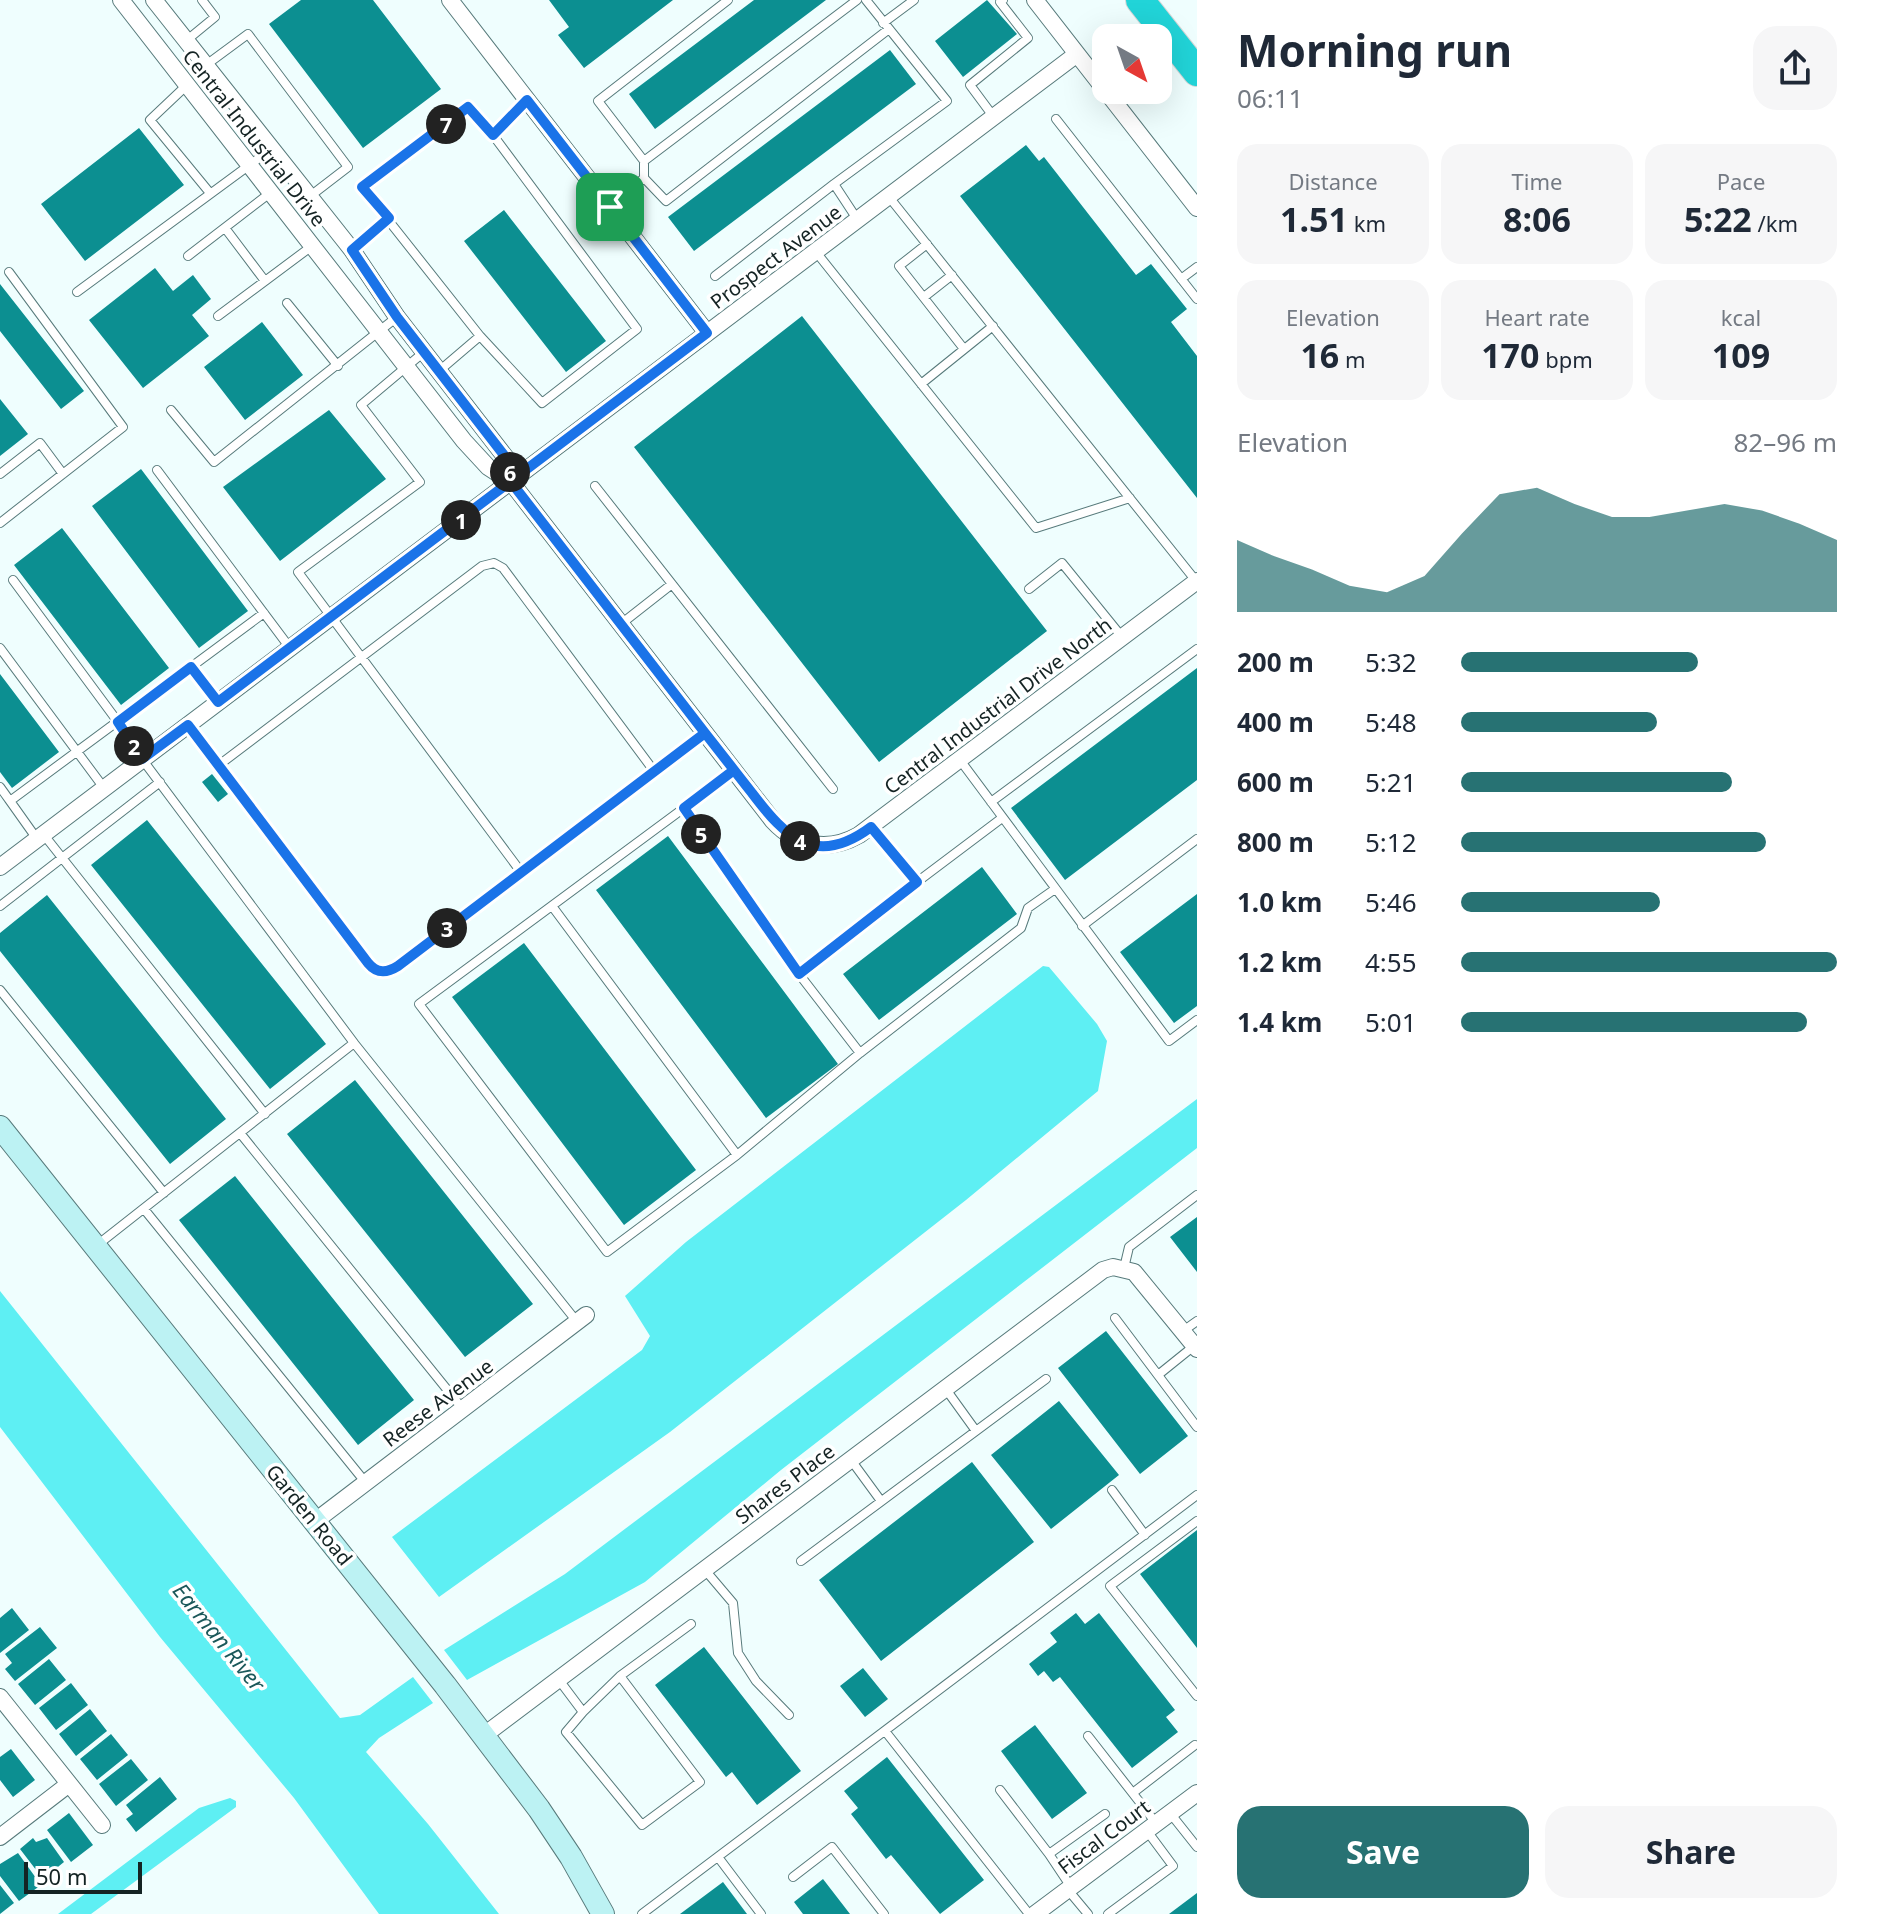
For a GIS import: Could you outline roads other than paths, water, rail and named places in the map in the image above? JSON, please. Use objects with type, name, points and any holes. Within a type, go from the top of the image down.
[{"type":"highway","points":[[1140,0],[1197,72]]},
{"type":"street","name":"Central Industrial Drive","points":[[121,0],[480,459],[511,482],[781,829],[815,845]]},
{"type":"street","name":"Central Industrial Drive","points":[[154,0],[352,250],[397,317],[510,463],[511,482]]},
{"type":"street","points":[[450,0],[707,333]]},
{"type":"street","points":[[1035,0],[1197,208]]},
{"type":"street","name":"Prospect Avenue","points":[[0,867],[1077,54]]},
{"type":"street","name":"Central Industrial Drive North","points":[[815,845],[849,841],[871,827],[1197,581]]},
{"type":"street","name":"Garden Road","points":[[0,1127],[539,1809],[603,1914]]},
{"type":"street","points":[[1118,1267],[1142,1279],[1196,1347]]},
{"type":"street","name":"Shares Place","points":[[483,1736],[1103,1270],[1118,1267]]},
{"type":"street","name":"Reese Avenue","points":[[314,1522],[579,1320]]},
{"type":"street","points":[[0,1697],[102,1825]]},
{"type":"street","points":[[0,1837],[69,1784]]},
{"type":"street","name":"Fiscal Court","points":[[1035,1914],[1197,1793]]},
{"type":"lane","points":[[187,40],[215,17],[202,0]]},
{"type":"lane","points":[[728,0],[598,101],[644,161],[644,178],[666,201],[886,26],[914,0]]},
{"type":"lane","points":[[644,161],[857,0]]},
{"type":"lane","points":[[715,276],[947,101],[866,0]]},
{"type":"lane","points":[[994,117],[970,85],[1028,38],[1000,2],[1003,0]]},
{"type":"lane","points":[[206,65],[248,34],[348,167],[309,197]]},
{"type":"lane","points":[[187,85],[150,120],[210,193]]},
{"type":"lane","points":[[493,135],[527,100]]},
{"type":"lane","points":[[468,107],[493,135],[637,329],[542,403],[480,336],[362,187],[468,107]]},
{"type":"lane","points":[[1056,119],[1197,299]]},
{"type":"lane","points":[[77,292],[270,150]]},
{"type":"lane","points":[[610,207],[644,178]]},
{"type":"lane","points":[[834,184],[858,220]]},
{"type":"lane","points":[[188,256],[271,192]]},
{"type":"lane","points":[[889,197],[1197,581]]},
{"type":"lane","points":[[352,250],[389,218]]},
{"type":"lane","points":[[225,228],[265,281]]},
{"type":"lane","points":[[927,244],[899,266],[964,349]]},
{"type":"lane","points":[[218,316],[312,245]]},
{"type":"lane","points":[[816,252],[1036,528],[1130,498]]},
{"type":"lane","points":[[1181,279],[1197,267]]},
{"type":"lane","points":[[0,523],[123,427],[9,272]]},
{"type":"lane","points":[[924,297],[952,275]]},
{"type":"lane","points":[[287,303],[338,366]]},
{"type":"lane","points":[[171,410],[214,462],[397,317]]},
{"type":"lane","points":[[921,384],[993,326]]},
{"type":"lane","points":[[439,371],[480,336]]},
{"type":"lane","points":[[425,351],[361,405],[420,482],[298,572],[521,872]]},
{"type":"lane","points":[[0,474],[40,443],[63,474]]},
{"type":"lane","points":[[157,470],[290,648]]},
{"type":"lane","points":[[595,486],[833,789]]},
{"type":"lane","points":[[219,765],[489,563],[499,564],[654,771]]},
{"type":"lane","points":[[1029,589],[1062,563],[1122,637]]},
{"type":"lane","points":[[13,580],[354,1043],[574,1318],[579,1320]]},
{"type":"lane","points":[[621,624],[672,584]]},
{"type":"lane","points":[[10,801],[264,613]]},
{"type":"lane","points":[[0,648],[104,788]]},
{"type":"lane","points":[[991,802],[1197,649]]},
{"type":"lane","points":[[191,667],[218,702]]},
{"type":"lane","points":[[188,725],[368,963],[379,971],[389,971],[398,966],[705,733]]},
{"type":"lane","points":[[960,760],[1169,1041],[1197,1020]]},
{"type":"lane","points":[[734,770],[419,1004],[607,1252],[737,1155],[860,1053],[1021,928],[1028,908],[1055,889]]},
{"type":"lane","points":[[0,906],[160,782]]},
{"type":"lane","points":[[0,787],[40,836],[61,856],[265,1114]]},
{"type":"lane","points":[[684,808],[799,974],[860,1053]]},
{"type":"lane","points":[[799,974],[1002,818]]},
{"type":"lane","points":[[871,827],[917,882]]},
{"type":"lane","points":[[1082,926],[1197,839]]},
{"type":"lane","points":[[552,906],[737,1155]]},
{"type":"lane","points":[[0,990],[164,1193]]},
{"type":"lane","points":[[95,1247],[354,1043]]},
{"type":"lane","points":[[240,1133],[463,1409]]},
{"type":"lane","points":[[1118,1267],[1129,1247],[1197,1195]]},
{"type":"lane","points":[[144,1209],[366,1483]]},
{"type":"lane","points":[[1115,1318],[1197,1427]]},
{"type":"lane","points":[[1183,1331],[1197,1321]]},
{"type":"lane","points":[[1158,1375],[1196,1347]]},
{"type":"lane","points":[[801,1561],[1046,1379]]},
{"type":"lane","points":[[945,1388],[976,1431]]},
{"type":"lane","points":[[851,1460],[881,1501]]},
{"type":"lane","points":[[1112,1490],[1145,1535]]},
{"type":"lane","points":[[642,1914],[1197,1495]]},
{"type":"lane","points":[[1197,1521],[1110,1586],[1197,1696]]},
{"type":"lane","points":[[705,1569],[733,1603],[738,1653],[756,1681],[789,1715]]},
{"type":"lane","points":[[620,1676],[700,1782],[642,1825],[566,1732],[620,1676],[691,1624]]},
{"type":"lane","points":[[559,1680],[583,1712]]},
{"type":"lane","points":[[885,1731],[1029,1914]]},
{"type":"lane","points":[[1088,1736],[1158,1822],[1197,1847]]},
{"type":"lane","points":[[1134,1792],[1195,1745]]},
{"type":"lane","points":[[1000,1790],[1049,1854],[1088,1914]]},
{"type":"lane","points":[[1049,1854],[1105,1814]]},
{"type":"lane","points":[[1108,1914],[1173,1866],[1158,1822]]},
{"type":"lane","points":[[793,1877],[832,1847],[884,1914]]},
{"type":"lane","points":[[718,1857],[761,1914]]},
{"type":"water","points":[[1043,966],[1049,967],[1097,1024],[1107,1041],[1098,1091],[966,1200],[670,1432],[439,1597],[392,1537],[642,1350],[650,1336],[625,1296],[686,1242]]},
{"type":"water","points":[[1197,1099],[1197,1148],[781,1470],[645,1582],[467,1680],[444,1650],[565,1574]]},
{"type":"water","name":"Earman River","points":[[0,1291],[340,1718],[360,1715],[413,1677],[433,1703],[379,1738],[366,1752],[499,1914],[379,1914],[294,1798],[160,1637],[0,1427]]},
{"type":"water","points":[[230,1798],[236,1801],[236,1807],[91,1914],[58,1914],[199,1808]]}]
